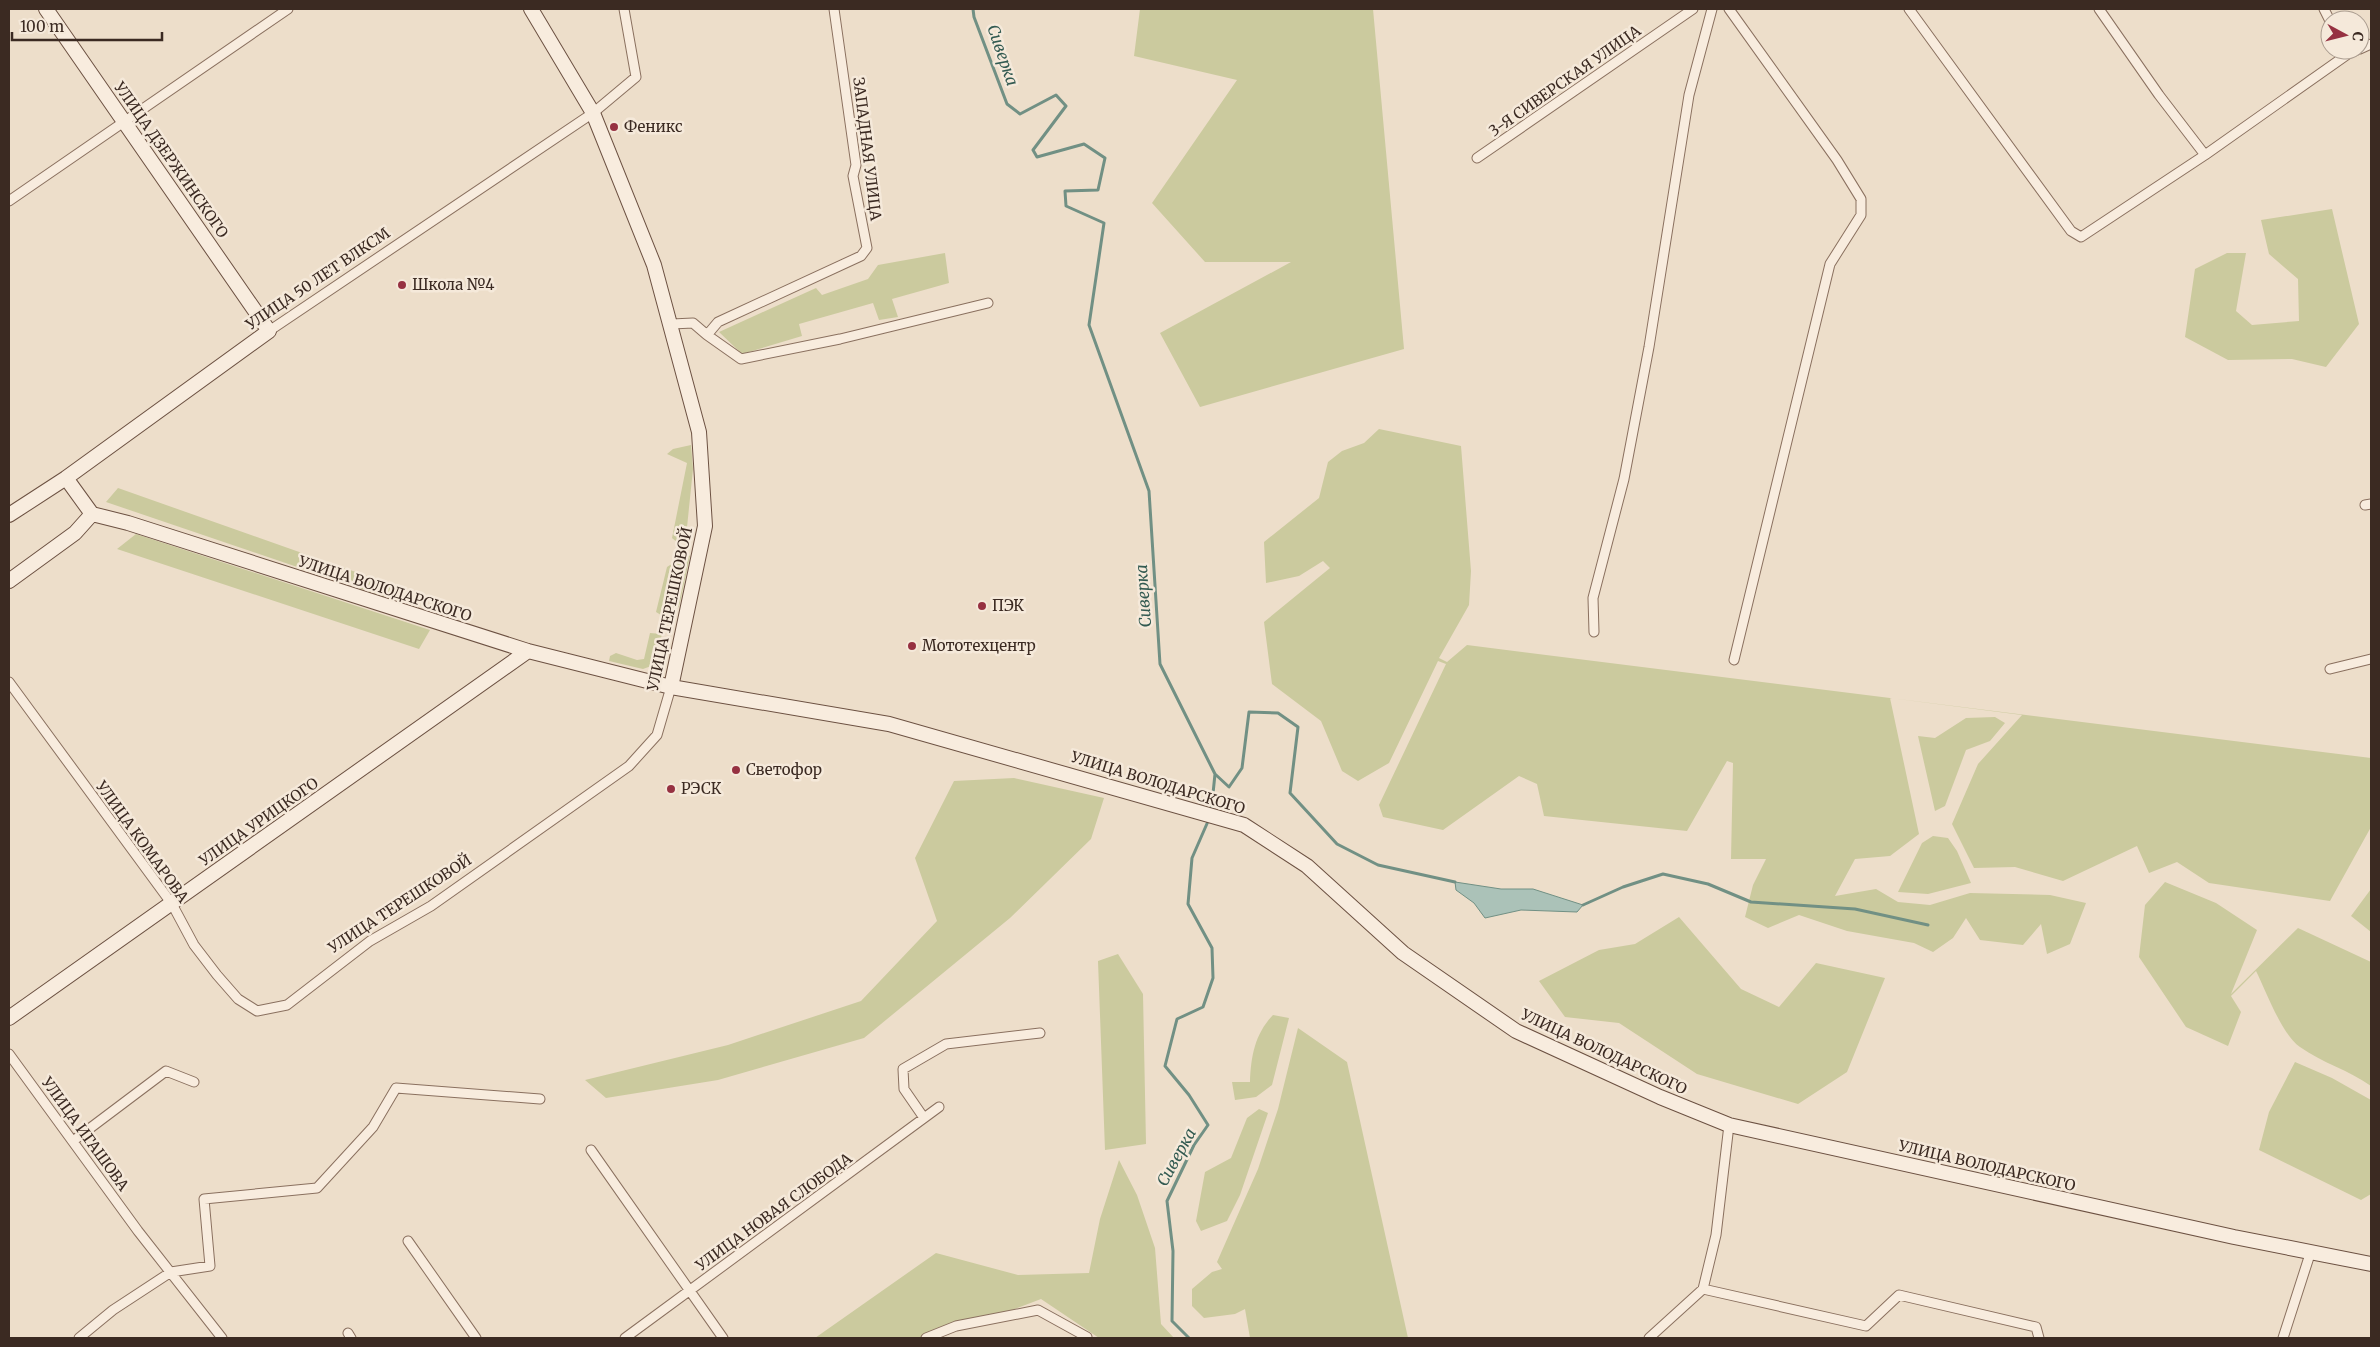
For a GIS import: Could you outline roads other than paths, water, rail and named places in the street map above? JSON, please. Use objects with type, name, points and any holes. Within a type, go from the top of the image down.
[{"type":"main road","name":"УЛИЦА ДЗЕРЖИНСКОГО","points":[[46,9],[125,120],[269,331]]},
{"type":"main road","name":"УЛИЦА ТЕРЕШКОВОЙ","points":[[531,9],[592,114],[654,265],[672,324],[699,432],[705,526],[671,687]]},
{"type":"main road","name":"УЛИЦА 50 ЛЕТ ВЛКСМ","points":[[9,515],[66,478],[269,331]]},
{"type":"main road","points":[[9,581],[75,533],[92,514],[66,478]]},
{"type":"main road","name":"УЛИЦА ВОЛОДАРСКОГО","points":[[92,514],[128,523],[528,651],[671,687],[889,724],[1244,825],[1307,866],[1403,953],[1516,1031],[1660,1097],[1729,1125],[2234,1238],[2311,1251],[2371,1264]]},
{"type":"main road","name":"УЛИЦА УРИЦКОГО","points":[[9,1018],[528,651]]},
{"type":"street","points":[[9,201],[288,9]]},
{"type":"street","points":[[592,114],[636,77],[624,9]]},
{"type":"street","name":"ЗАПАДНАЯ УЛИЦА","points":[[707,335],[718,322],[861,256],[866,248],[853,176],[856,165],[834,9]]},
{"type":"street","name":"3-Я СИВЕРСКАЯ УЛИЦА","points":[[1477,158],[1693,9]]},
{"type":"street","points":[[1594,632],[1593,598],[1624,479],[1649,347],[1689,95],[1712,9]]},
{"type":"street","points":[[1729,9],[1837,160],[1861,199],[1861,215],[1830,264],[1734,660]]},
{"type":"street","points":[[1909,9],[2071,231],[2081,237],[2205,155],[2340,60]]},
{"type":"street","points":[[2099,9],[2159,95],[2205,155]]},
{"type":"street","name":"УЛИЦА 50 ЛЕТ ВЛКСМ","points":[[269,331],[592,114]]},
{"type":"street","points":[[672,324],[693,323],[742,359],[840,339],[988,302]]},
{"type":"street","points":[[2330,669],[2371,659]]},
{"type":"street","name":"УЛИЦА КОМАРОВА","points":[[9,682],[172,904],[194,945],[238,999],[257,1010]]},
{"type":"street","name":"УЛИЦА ТЕРЕШКОВОЙ","points":[[257,1010],[287,1005],[370,941],[431,906],[629,766],[657,736],[671,687]]},
{"type":"street","points":[[924,1118],[904,1090],[903,1069],[946,1044],[1040,1033]]},
{"type":"street","name":"УЛИЦА ИГАШОВА","points":[[9,1054],[138,1231],[222,1338]]},
{"type":"street","points":[[73,1141],[166,1071],[194,1082]]},
{"type":"street","points":[[79,1338],[113,1310],[171,1272],[210,1266],[204,1199],[317,1188],[373,1127],[396,1088],[540,1099]]},
{"type":"street","name":"УЛИЦА НОВАЯ СЛОБОДА","points":[[625,1338],[939,1107]]},
{"type":"street","points":[[1649,1338],[1703,1289],[1716,1235],[1729,1125]]},
{"type":"street","points":[[591,1150],[723,1338]]},
{"type":"street","points":[[408,1241],[476,1338]]},
{"type":"street","points":[[2283,1338],[2311,1251]]},
{"type":"street","points":[[1703,1289],[1866,1326],[1899,1295],[2036,1327],[2039,1338]]},
{"type":"street","points":[[926,1338],[956,1326],[1038,1310],[1087,1336],[1086,1338]]},
{"type":"waterway","name":"Сиверка","points":[[973,9],[974,17],[1007,104],[1020,114],[1056,95],[1066,106],[1033,150],[1037,157],[1084,144],[1105,158],[1098,190],[1065,191],[1066,206],[1104,223],[1089,325],[1149,491],[1160,664],[1215,774],[1211,813]]},
{"type":"waterway","points":[[1215,774],[1229,787],[1242,768],[1249,712],[1278,713],[1298,727],[1290,793],[1337,844],[1378,865],[1455,882]]},
{"type":"waterway","name":"Сиверка","points":[[1189,1338],[1172,1321],[1173,1251],[1167,1201],[1194,1145],[1208,1125],[1189,1095],[1165,1066],[1177,1019],[1203,1007],[1213,978],[1212,948],[1188,904],[1192,858],[1209,819]]},
{"type":"waterway","points":[[1583,905],[1623,887],[1663,874],[1708,884],[1751,902],[1855,909],[1928,925]]},
{"type":"place","name":"Феникс","points":[[614,127]]},
{"type":"place","name":"Школа №4","points":[[402,285]]},
{"type":"place","name":"ПЭК","points":[[982,606]]},
{"type":"place","name":"Мототехцентр","points":[[912,646]]},
{"type":"place","name":"Светофор","points":[[736,770]]},
{"type":"place","name":"РЭСК","points":[[671,789]]}]
